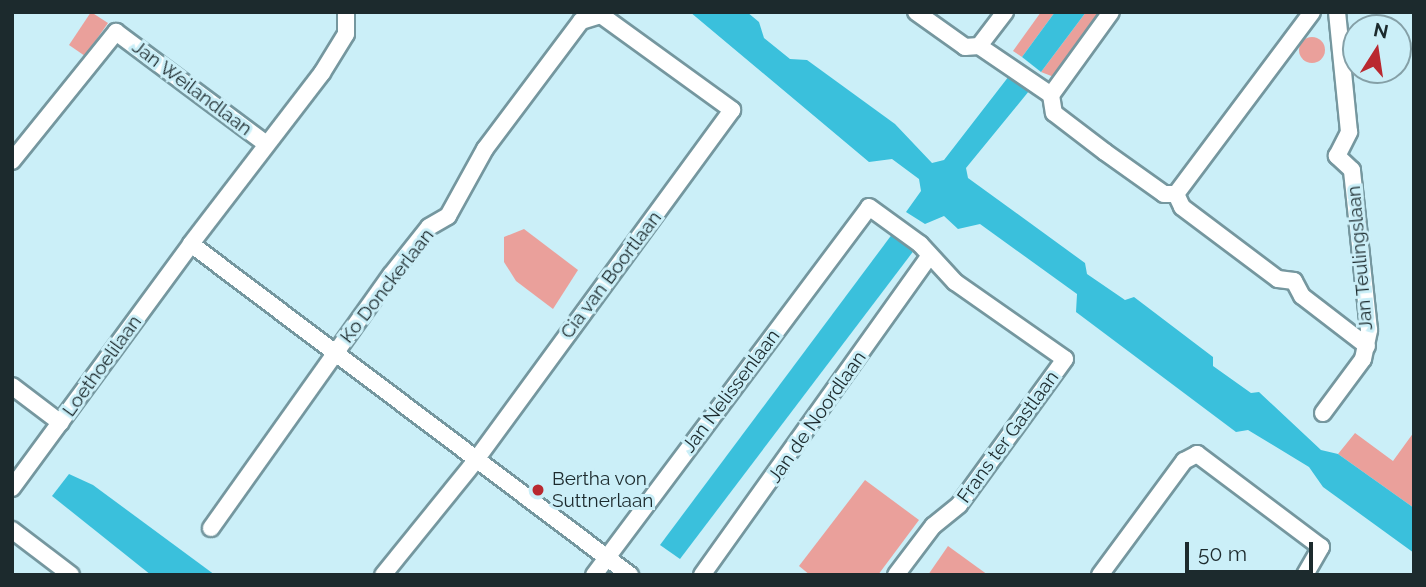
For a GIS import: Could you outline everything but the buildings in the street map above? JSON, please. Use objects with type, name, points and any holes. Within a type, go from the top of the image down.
[{"type":"street","points":[[346,12],[340,44],[191,244],[631,575]]},
{"type":"street","name":"Jan Teulingslaan","points":[[916,12],[965,47],[979,46],[1051,95],[1054,113],[1164,194],[1176,194],[1182,207],[1278,279],[1294,281],[1302,296],[1367,346]]},
{"type":"street","points":[[979,46],[1005,12]]},
{"type":"street","points":[[1051,95],[1111,12]]},
{"type":"street","points":[[1176,194],[1312,12]]},
{"type":"street","name":"Jan Teulingslaan","points":[[1323,413],[1367,346],[1352,170],[1337,156],[1349,132],[1337,12]]},
{"type":"street","name":"Ko Donckerlaan","points":[[211,528],[335,353],[429,227],[448,216],[485,149],[590,15]]},
{"type":"street","name":"Cia van Boortlaan","points":[[383,575],[477,460],[732,110],[601,15],[590,15]]},
{"type":"street","name":"Jan Weilandlaan","points":[[12,161],[116,32],[266,144]]},
{"type":"street","name":"Frans ter Gastlaan","points":[[869,207],[929,257],[1065,359],[960,505],[933,526],[896,575]]},
{"type":"street","name":"Jan Nelissenlaan","points":[[594,575],[869,207]]},
{"type":"street","name":"Loethoelilaan","points":[[12,488],[191,244]]},
{"type":"street","name":"Jan de Noordlaan","points":[[702,575],[929,257]]},
{"type":"street","points":[[12,386],[61,423]]},
{"type":"street","points":[[1100,575],[1184,461],[1197,454],[1321,547],[1305,575]]},
{"type":"street","points":[[12,530],[71,575]]},
{"type":"shaded area","points":[[91,12],[108,23],[85,56],[69,45]]},
{"type":"shaded area","points":[[1041,12],[1055,12],[1022,57],[1013,51]]},
{"type":"shaded area","points":[[1086,12],[1102,12],[1054,77],[1041,72]]},
{"type":"shaded area","points":[[1312,37],[1321,41],[1325,50],[1321,59],[1312,63],[1303,59],[1299,50],[1303,41]]},
{"type":"shaded area","points":[[524,229],[578,270],[553,309],[516,281],[504,262],[504,237]]},
{"type":"shaded area","points":[[1414,432],[1414,508],[1338,454],[1355,433],[1393,461]]},
{"type":"shaded area","points":[[865,480],[919,520],[878,575],[810,575],[799,566]]},
{"type":"shaded area","points":[[948,546],[988,575],[928,575]]},
{"type":"water","points":[[690,12],[747,12],[759,22],[764,38],[790,59],[807,60],[895,124],[932,163],[944,160],[1009,76],[1029,91],[966,168],[968,178],[1085,263],[1087,274],[1125,300],[1134,297],[1213,357],[1213,366],[1251,393],[1259,392],[1321,450],[1338,454],[1414,508],[1414,553],[1323,487],[1309,467],[1248,430],[1236,432],[1076,312],[1077,294],[980,224],[958,229],[944,216],[925,224],[906,212],[921,191],[919,179],[892,159],[869,162]]},
{"type":"water","points":[[1055,12],[1086,12],[1041,72],[1022,57]]},
{"type":"water","points":[[893,233],[915,249],[680,559],[660,545]]},
{"type":"water","points":[[69,474],[93,485],[215,575],[151,575],[52,496]]},
{"type":"place","name":"Bertha von Suttnerlaan","points":[[538,490]]}]
